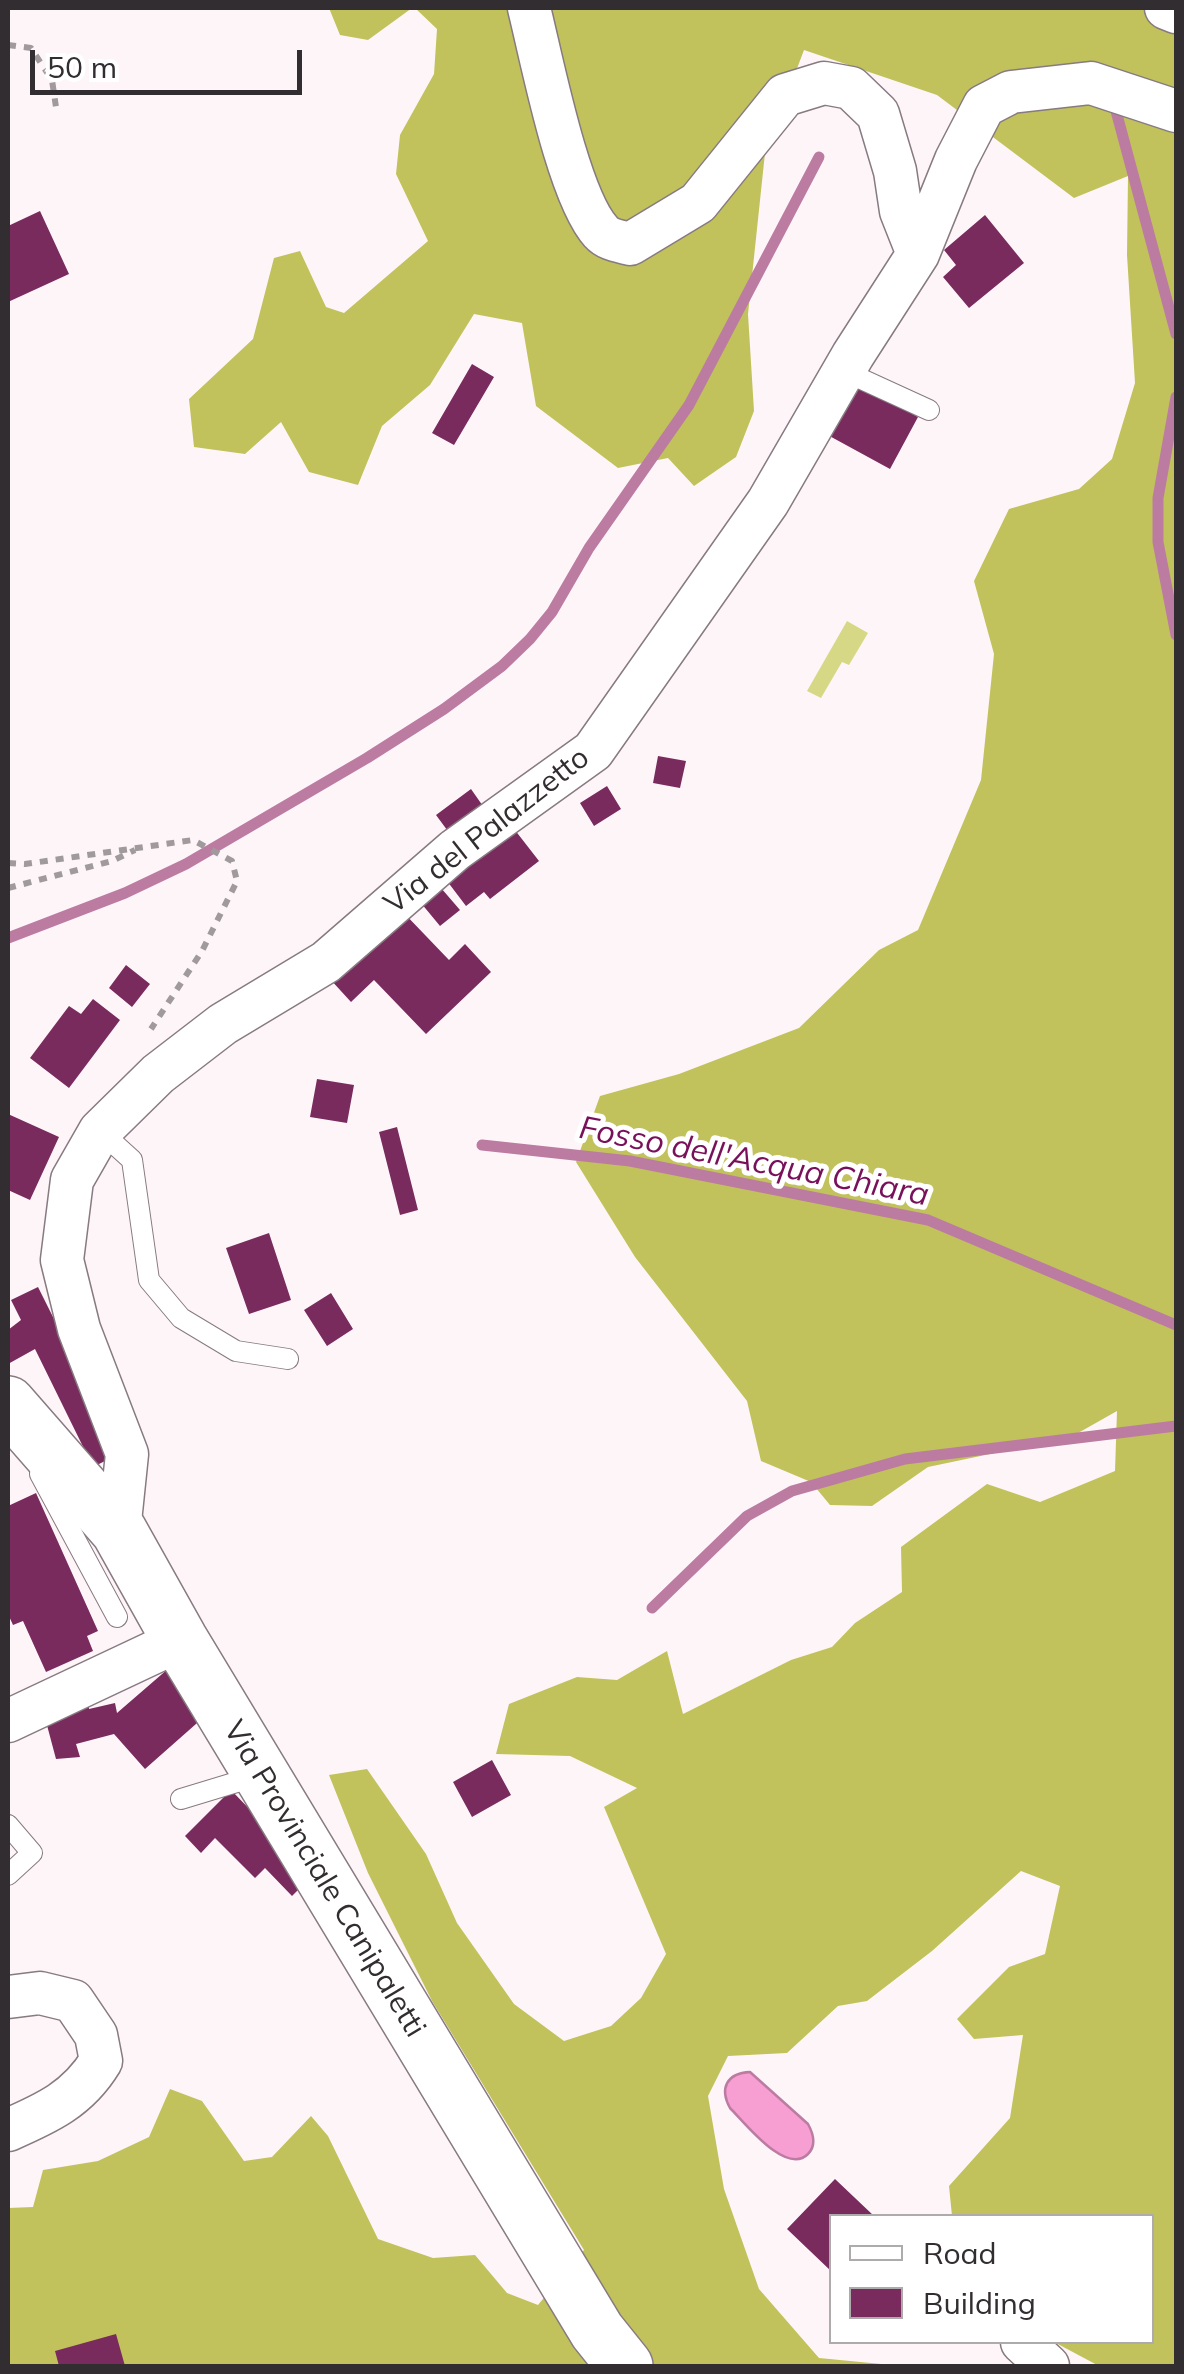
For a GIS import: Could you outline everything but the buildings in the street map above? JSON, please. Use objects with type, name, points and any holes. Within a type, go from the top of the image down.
[{"type":"main road","name":"Via Provinciale Canipaletti","points":[[8,1404],[119,1530],[180,1640],[597,2332],[625,2366]]},
{"type":"street","points":[[529,8],[569,163],[590,216],[604,236],[630,244],[698,204],[785,95],[824,83],[852,88],[878,114],[895,171],[901,212],[918,254]]},
{"type":"street","points":[[1166,8],[1176,12]]},
{"type":"street","name":"Via del Palazzetto","points":[[119,1530],[128,1454],[79,1329],[62,1260],[72,1180],[100,1131],[158,1074],[223,1024],[326,962],[454,850],[593,750],[768,502],[918,254],[956,160],[984,106],[1011,92],[1092,84],[1176,111]]},
{"type":"street","points":[[8,1721],[180,1640]]},
{"type":"street","points":[[8,1997],[40,1993],[73,2002],[96,2035],[101,2061],[86,2086],[64,2102],[8,2130]]},
{"type":"street","points":[[1024,2344],[1048,2366]]},
{"type":"lane","points":[[846,372],[929,410]]},
{"type":"lane","points":[[100,1131],[132,1160],[149,1280],[181,1318],[236,1351],[288,1359]]},
{"type":"lane","points":[[8,1417],[117,1618]]},
{"type":"lane","points":[[181,1799],[261,1774]]},
{"type":"lane","points":[[8,1824],[32,1853],[8,1875]]},
{"type":"path","points":[[8,46],[32,48],[52,80],[57,114]]},
{"type":"path","points":[[8,863],[193,840],[232,860],[237,881],[202,951],[140,1044]]},
{"type":"path","points":[[8,888],[112,862],[144,846]]},
{"type":"green space","points":[[847,621],[868,633],[849,665],[842,662],[821,698],[807,691]]},
{"type":"shaded area","points":[[329,8],[412,8],[368,40],[340,35]]},
{"type":"shaded area","points":[[415,8],[1176,8],[1176,2366],[1099,2366],[1058,2344],[1154,2344],[1154,2214],[952,2214],[949,2186],[1010,2118],[1023,2035],[974,2039],[957,2019],[1009,1967],[1045,1954],[1060,1886],[1021,1871],[932,1951],[867,2001],[838,2006],[787,2053],[728,2056],[708,2096],[724,2189],[759,2289],[819,2358],[902,2366],[643,2366],[573,2264],[584,2250],[432,2001],[368,1873],[329,1775],[367,1769],[426,1854],[457,1923],[514,2004],[564,2041],[611,2026],[641,1998],[666,1954],[604,1807],[637,1788],[570,1756],[496,1754],[509,1704],[577,1677],[617,1680],[667,1651],[683,1714],[791,1660],[832,1647],[855,1623],[902,1592],[901,1547],[987,1484],[1040,1502],[1115,1471],[1117,1411],[1071,1437],[928,1467],[872,1506],[830,1505],[811,1482],[761,1461],[747,1401],[635,1257],[576,1162],[600,1096],[679,1074],[799,1028],[879,950],[918,930],[981,780],[994,654],[974,581],[1009,509],[1079,489],[1112,459],[1135,383],[1127,255],[1128,176],[1074,198],[937,95],[804,50],[765,153],[748,314],[754,411],[736,457],[694,486],[668,458],[618,468],[536,406],[522,323],[474,314],[430,385],[382,426],[358,485],[309,472],[281,422],[245,454],[194,447],[189,399],[253,339],[274,258],[300,251],[326,307],[344,313],[428,241],[396,174],[400,135],[434,74],[437,29]]},
{"type":"shaded area","points":[[750,2072],[808,2124],[813,2143],[808,2154],[799,2159],[778,2153],[730,2108],[725,2094],[727,2083],[736,2075]]},
{"type":"shaded area","points":[[170,2089],[202,2101],[244,2161],[272,2157],[311,2116],[328,2136],[378,2239],[433,2258],[475,2255],[507,2293],[538,2305],[552,2288],[601,2366],[8,2366],[8,2208],[33,2207],[43,2170],[98,2161],[149,2137]]},
{"type":"waterway","points":[[1116,111],[1176,334]]},
{"type":"waterway","points":[[8,938],[125,893],[186,864],[367,758],[502,666],[552,612],[589,548],[689,405],[819,157]]},
{"type":"waterway","points":[[1176,397],[1158,498],[1158,542],[1176,635]]},
{"type":"waterway","name":"Fosso dell'Acqua Chiara","points":[[482,1145],[630,1161],[928,1220],[1176,1325]]},
{"type":"waterway","points":[[652,1608],[747,1516],[792,1491],[905,1459],[1176,1426]]}]
